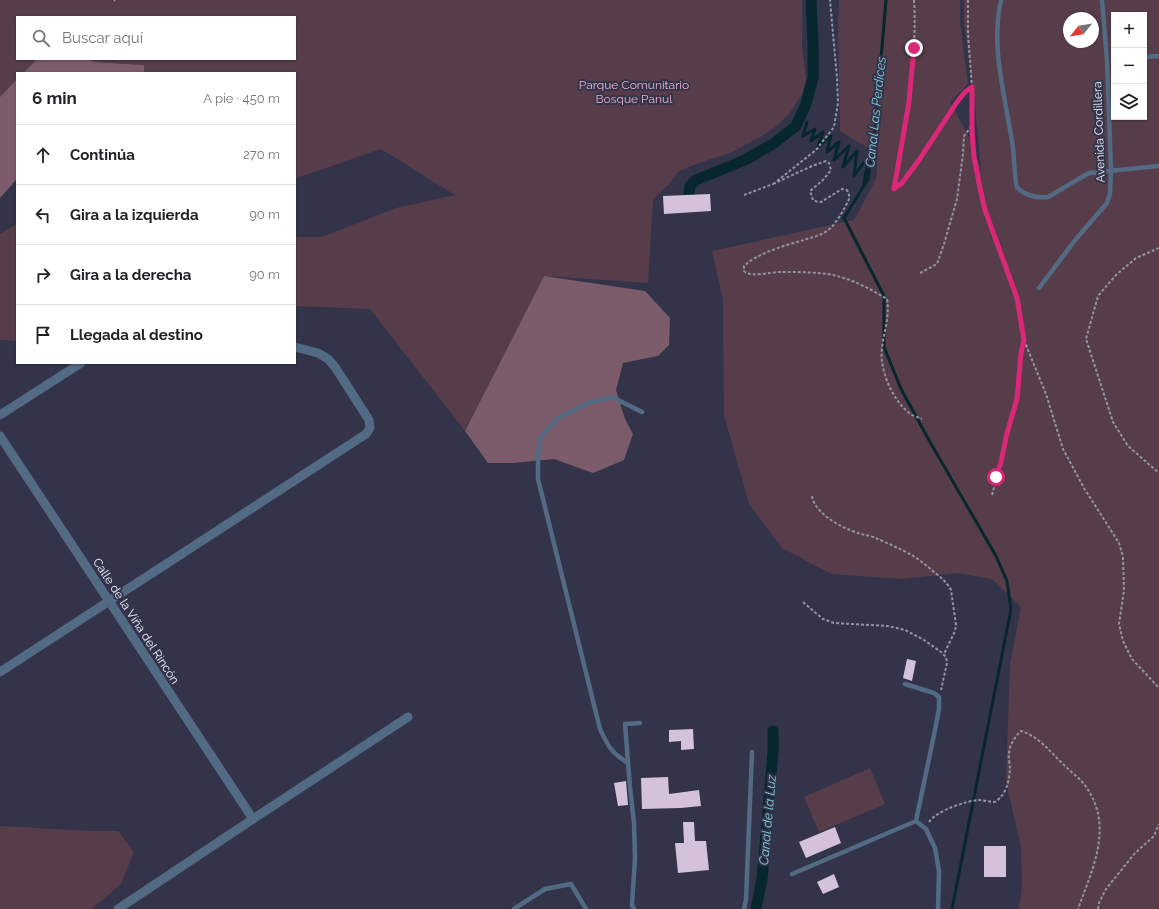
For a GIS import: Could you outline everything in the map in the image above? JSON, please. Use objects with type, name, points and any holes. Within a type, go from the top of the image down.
[{"type":"street","points":[[0,672],[366,434],[370,424],[369,420],[331,363],[318,353],[296,347]]},
{"type":"street","points":[[0,415],[79,364]]},
{"type":"street","name":"Calle de la Viña del Rincón","points":[[0,436],[253,819]]},
{"type":"street","points":[[118,909],[408,717]]},
{"type":"lane","points":[[1001,0],[996,28],[999,67],[1013,148],[1016,171],[1015,183],[1018,187],[1026,194],[1048,197],[1089,173],[1159,166]]},
{"type":"lane","name":"Avenida Cordillera","points":[[1039,288],[1076,239],[1107,203],[1110,194],[1111,170],[1107,60],[1102,0]]},
{"type":"lane","points":[[1147,57],[1159,56]]},
{"type":"lane","points":[[1107,60],[1111,59]]},
{"type":"lane","points":[[628,763],[616,756],[607,744],[600,729],[538,479],[538,457],[540,438],[558,418],[588,404],[612,397],[642,412]]},
{"type":"lane","points":[[906,684],[934,693],[939,697],[939,709],[916,821]]},
{"type":"lane","points":[[634,909],[632,905],[635,858],[634,823],[626,724],[640,723]]},
{"type":"lane","points":[[744,909],[746,900],[752,752]]},
{"type":"lane","points":[[916,821],[926,829],[935,848],[939,871],[938,909]]},
{"type":"lane","points":[[792,874],[916,821]]},
{"type":"lane","points":[[514,909],[545,889],[571,884],[586,909]]},
{"type":"path","points":[[773,184],[816,150],[834,127],[838,104],[830,0]]},
{"type":"path","points":[[914,0],[914,61],[909,102],[894,189],[902,183],[919,160],[957,102],[965,92],[972,87]]},
{"type":"path","points":[[968,0],[968,33],[972,87],[974,157],[985,210],[1017,298],[1024,340],[1046,394],[1063,450],[1084,488],[1119,543],[1122,557],[1124,590],[1119,624],[1123,641],[1132,659],[1159,688]]},
{"type":"path","points":[[920,273],[936,264],[944,244],[957,199],[964,136],[972,126]]},
{"type":"path","points":[[744,195],[773,184],[812,166],[826,161],[829,163],[831,170],[823,180],[810,191],[810,193],[813,200],[821,202],[842,189],[847,190],[850,198],[842,214],[826,232],[767,253],[747,263],[744,266],[744,271],[746,274],[753,275],[778,272],[828,274],[849,280],[876,292],[887,299],[888,317],[881,361],[885,375],[901,405],[909,414],[922,419]]},
{"type":"path","points":[[1159,248],[1136,258],[1116,275],[1098,296],[1086,339],[1113,422],[1128,446],[1159,473]]},
{"type":"path","points":[[992,495],[1017,399],[1021,353],[1024,340]]},
{"type":"path","points":[[812,496],[812,501],[816,508],[844,528],[871,536],[903,550],[925,564],[949,585],[956,625],[955,632],[944,654]]},
{"type":"path","points":[[803,602],[823,619],[834,623],[866,625],[880,624],[898,628],[924,640],[944,654],[948,663],[939,697]]},
{"type":"path","points":[[926,829],[930,820],[950,808],[980,800],[994,802],[1000,799],[1005,793],[1009,777],[1009,753],[1011,745],[1021,731],[1030,734],[1039,740],[1083,782],[1096,807],[1100,824],[1100,840],[1097,858],[1078,909]]},
{"type":"path","points":[[1098,909],[1098,903],[1106,889],[1135,853],[1154,836],[1159,824]]},
{"type":"green space","name":"Parque Comunitario Bosque Panul","points":[[0,0],[802,0],[802,47],[806,78],[803,92],[790,113],[774,128],[762,136],[730,153],[696,164],[678,172],[669,184],[653,199],[648,283],[544,276],[465,431],[370,309],[296,306],[296,237],[322,237],[396,208],[455,195],[381,149],[296,178],[296,72],[144,72],[144,65],[93,62],[90,60],[296,60],[296,16],[16,16],[16,60],[36,60],[24,72],[16,72],[16,80],[0,97]]},
{"type":"green space","points":[[839,0],[960,0],[960,22],[968,84],[950,102],[968,135],[981,169],[975,105],[964,21],[964,0],[1159,0],[1159,909],[1019,909],[1022,885],[1021,847],[1006,782],[1010,664],[1021,607],[992,579],[958,573],[901,579],[831,574],[782,548],[749,504],[724,415],[723,300],[712,251],[854,220],[876,179],[878,154],[840,131],[838,29]]},
{"type":"green space","points":[[16,225],[16,341],[0,340],[0,234]]},
{"type":"green space","points":[[870,768],[885,804],[819,832],[804,797]]},
{"type":"green space","points":[[0,826],[118,831],[134,852],[121,884],[92,909],[0,909]]},
{"type":"shaded area","points":[[36,60],[91,60],[94,62],[144,65],[144,72],[24,72]]},
{"type":"shaded area","points":[[16,80],[16,180],[0,198],[0,97]]},
{"type":"shaded area","points":[[544,276],[645,291],[670,318],[669,345],[658,356],[623,363],[616,390],[625,419],[633,434],[624,460],[593,473],[554,459],[513,463],[488,463],[465,431]]},
{"type":"building","points":[[710,194],[711,211],[664,214],[663,196]]},
{"type":"building","points":[[907,659],[916,661],[912,681],[903,678]]},
{"type":"building","points":[[693,729],[694,749],[681,750],[681,741],[669,742],[669,730]]},
{"type":"building","points":[[668,777],[669,794],[699,790],[701,806],[642,809],[641,778]]},
{"type":"building","points":[[626,781],[628,805],[618,806],[614,783]]},
{"type":"building","points":[[683,822],[694,822],[695,841],[706,841],[709,870],[678,873],[675,843],[684,843]]},
{"type":"building","points":[[835,827],[841,843],[806,858],[799,842]]},
{"type":"building","points":[[984,846],[1006,846],[1006,877],[984,877]]},
{"type":"building","points":[[834,874],[839,887],[823,894],[817,882]]},
{"type":"waterway","points":[[689,195],[690,186],[696,180],[745,160],[773,144],[796,126],[806,104],[813,78],[811,0]]},
{"type":"waterway","name":"Canal Las Perdices","points":[[886,0],[875,129],[868,179],[844,218],[884,296],[884,347],[901,389],[996,556],[1007,581],[1011,609],[952,909]]},
{"type":"waterway","name":"Canal Las Perdices","points":[[807,122],[803,136],[815,129],[811,141],[823,132],[818,147],[831,136],[827,152],[839,142],[834,160],[849,146],[843,167],[857,151],[854,176],[869,155],[864,183]]},
{"type":"waterway","name":"Canal de la Luz","points":[[756,909],[762,879],[773,752],[773,731]]},
{"type":"route","points":[[914,48],[909,102],[894,189],[902,183],[919,160],[957,102],[965,92],[972,87],[972,131],[974,157],[980,188],[985,210],[1017,298],[1024,340],[1021,353],[1017,399],[996,477]]}]
